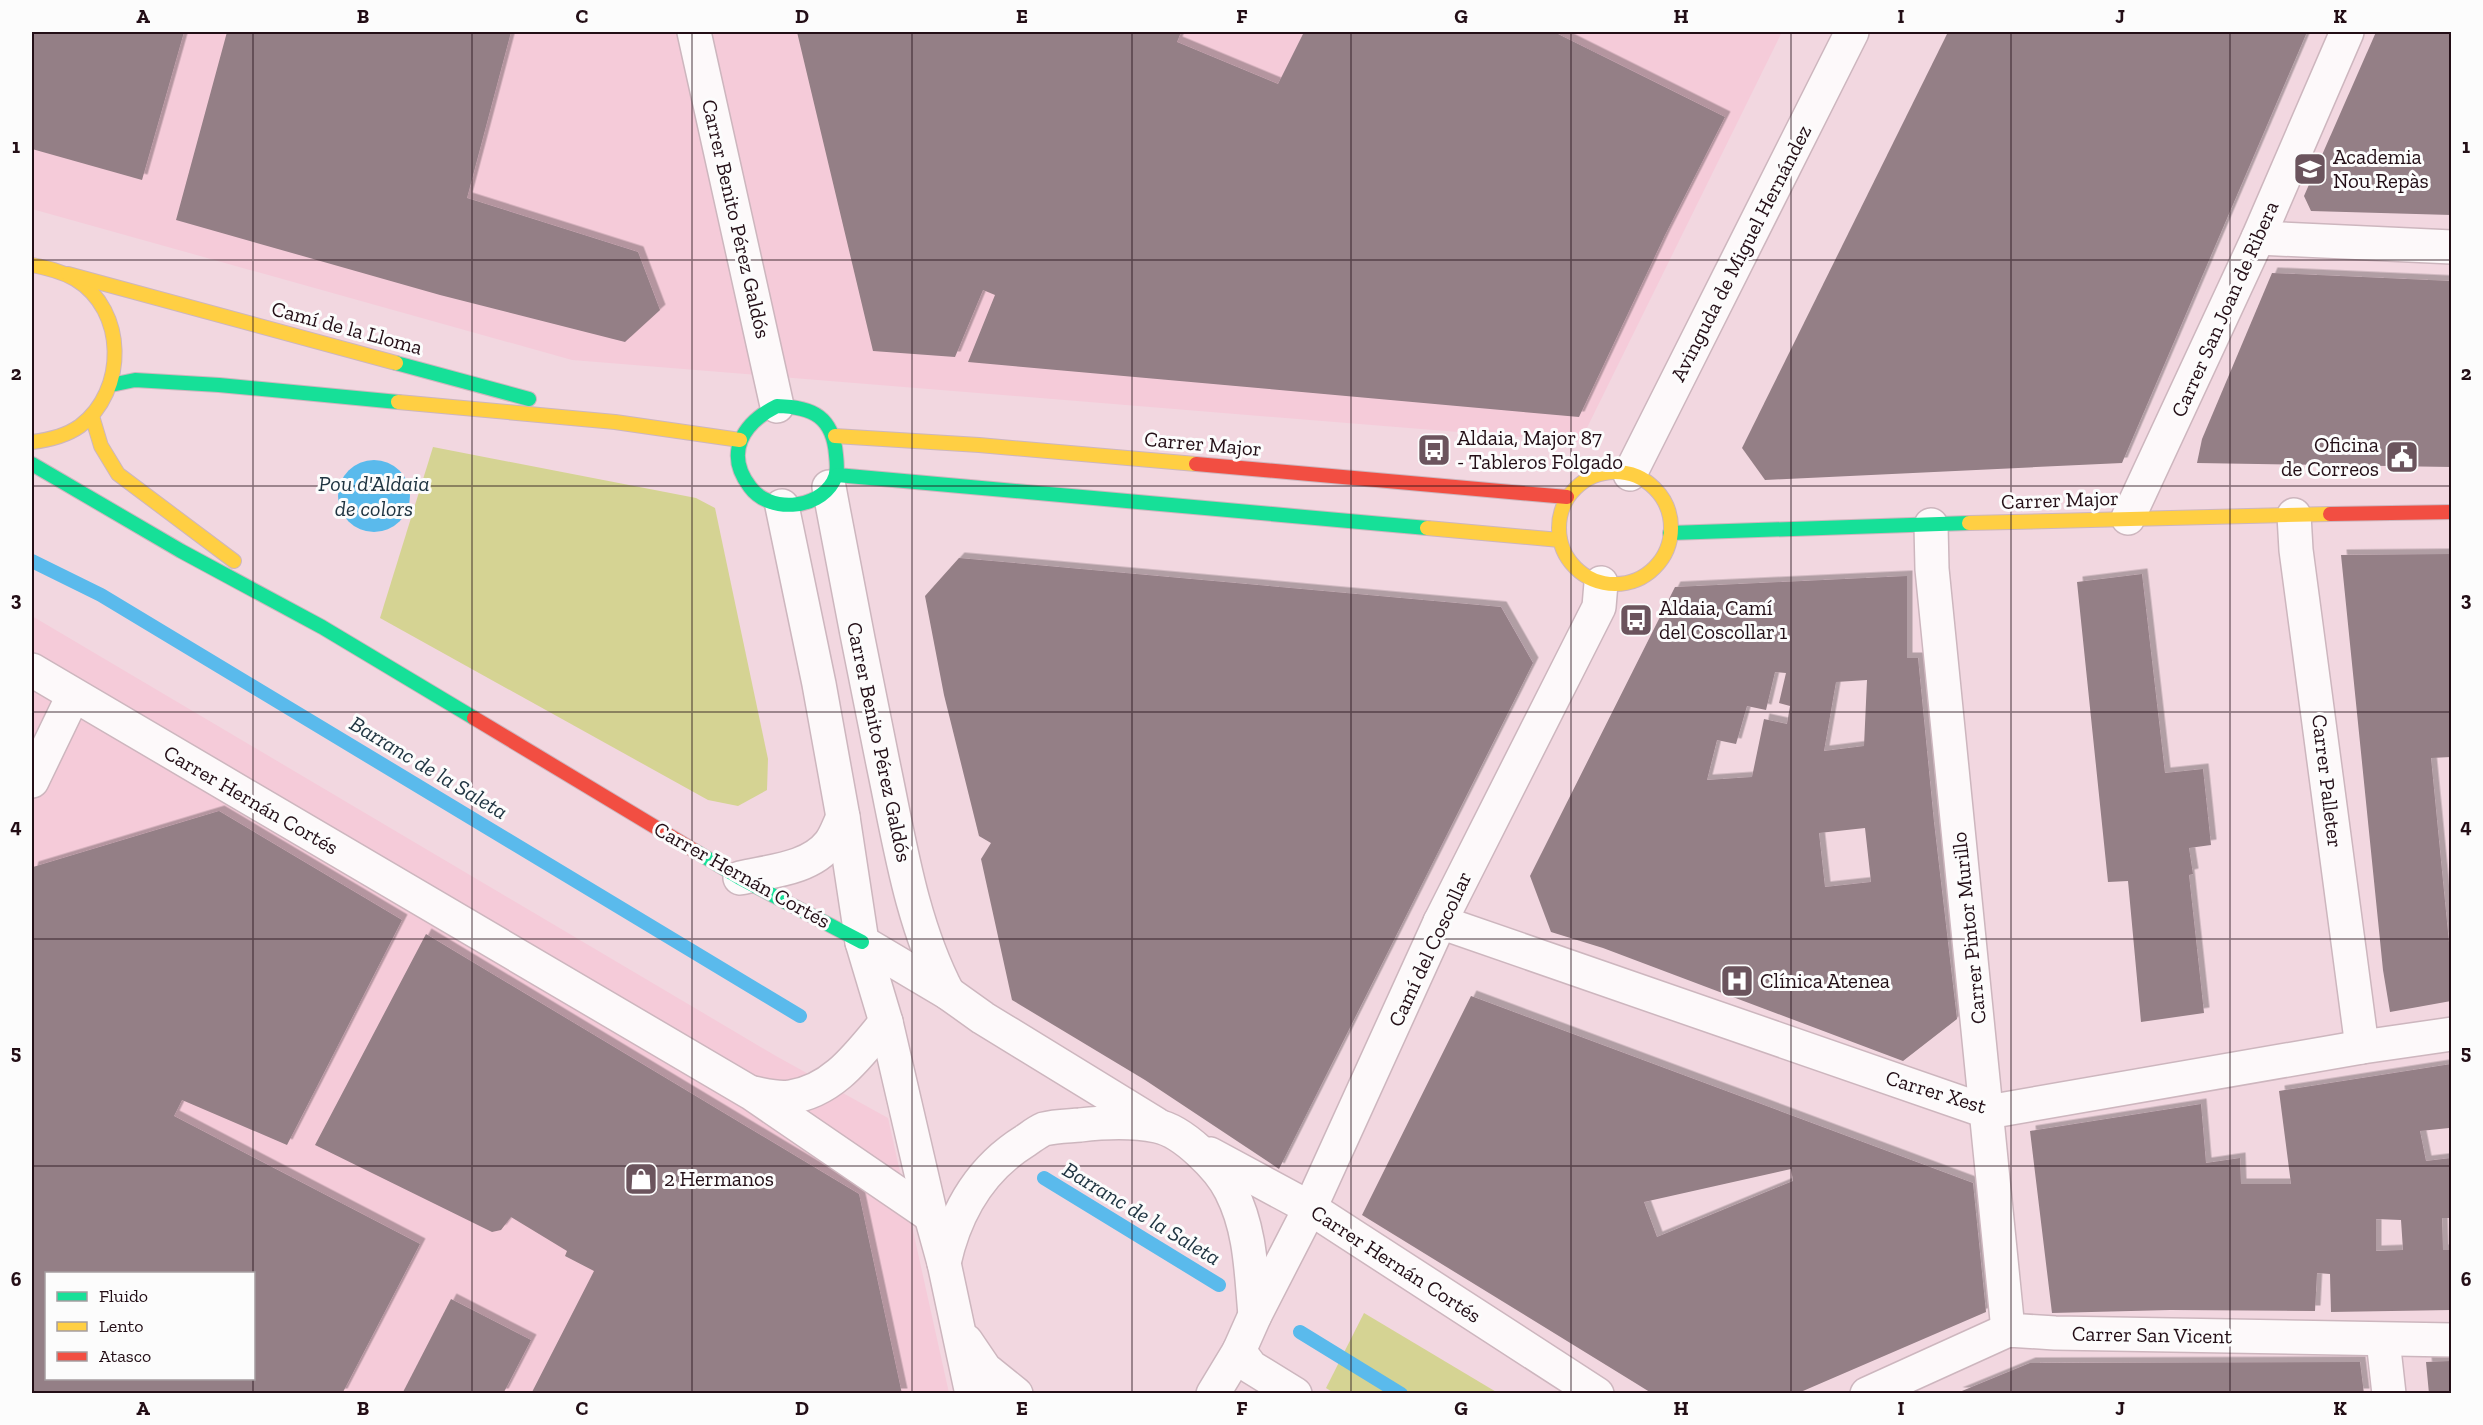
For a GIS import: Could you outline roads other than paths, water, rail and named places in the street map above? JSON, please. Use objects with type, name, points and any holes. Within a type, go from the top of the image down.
[{"type":"street","name":"Carrer Benito Pérez Galdós","points":[[694,32],[777,406]]},
{"type":"street","name":"Avinguda de Miguel Hernández","points":[[1630,474],[1852,32]]},
{"type":"street","name":"Carrer San Joan de Ribera","points":[[2128,519],[2258,238],[2348,32]]},
{"type":"street","points":[[2258,238],[2451,247]]},
{"type":"street","name":"Camí de la Lloma","points":[[32,265],[615,422]]},
{"type":"street","points":[[32,442],[51,439],[73,430],[92,416],[111,385],[117,359],[115,334],[105,310],[89,289],[68,274]]},
{"type":"street","name":"Camí de la Lloma","points":[[111,385],[135,380],[164,380],[615,422],[740,440]]},
{"type":"street","points":[[795,405],[812,410],[826,421],[835,436],[833,481],[815,498],[782,506],[765,501],[751,490],[741,475],[738,458],[740,440],[748,424],[761,412],[777,406],[795,405]]},
{"type":"street","name":"Carrer Hernán Cortés","points":[[92,416],[101,449],[118,474],[322,627]]},
{"type":"street","name":"Carrer Major","points":[[835,436],[979,445],[1568,497]]},
{"type":"street","name":"Carrer Hernán Cortés","points":[[32,464],[181,551],[322,627],[740,878],[862,942],[1160,1126]]},
{"type":"street","points":[[1612,471],[1630,474],[1648,482],[1661,496],[1669,514],[1670,533],[1666,551],[1654,567],[1639,579],[1620,583],[1601,583],[1585,575],[1571,564],[1562,548],[1558,531],[1568,497],[1580,484],[1595,475],[1612,471]]},
{"type":"street","name":"Carrer Benito Pérez Galdós","points":[[833,481],[859,646],[904,862],[921,932],[933,964],[948,993]]},
{"type":"street","points":[[833,481],[1560,540]]},
{"type":"street","points":[[782,506],[819,684],[843,817],[862,942],[886,1022],[944,1263]]},
{"type":"street","name":"Carrer Major","points":[[1670,533],[2451,512]]},
{"type":"street","name":"Carrer Palleter","points":[[2294,515],[2362,1047]]},
{"type":"street","name":"Carrer Pintor Murillo","points":[[1931,525],[1932,569],[2008,1330]]},
{"type":"street","name":"Camí del Coscollar","points":[[1213,1394],[1239,1351],[1310,1208],[1440,922],[1599,607],[1601,583]]},
{"type":"street","name":"Carrer Hernán Cortés","points":[[32,670],[72,696],[751,1093],[931,1216]]},
{"type":"street","points":[[32,781],[72,696]]},
{"type":"street","points":[[740,878],[790,867],[816,857],[831,842],[843,817]]},
{"type":"street","name":"Carrer Xest","points":[[1440,922],[1988,1112],[2362,1047],[2451,1034]]},
{"type":"street","name":"Carrer Hernán Cortés","points":[[751,1093],[789,1097],[817,1088],[846,1069],[886,1022]]},
{"type":"street","name":"Camí del Coscollar","points":[[1016,1394],[985,1370],[958,1329],[944,1263],[950,1234],[964,1206],[986,1173],[1024,1142],[1044,1130],[1095,1123],[1135,1123],[1160,1126],[1190,1143],[1213,1166],[1231,1190],[1249,1242],[1255,1315]]},
{"type":"street","name":"Carrer Hernán Cortés","points":[[1190,1143],[1310,1208],[1598,1394]]},
{"type":"street","points":[[958,1329],[972,1394]]},
{"type":"street","name":"Carrer San Vicent","points":[[1867,1394],[2008,1330],[2451,1340]]},
{"type":"street","points":[[2383,1340],[2389,1394]]},
{"type":"street","points":[[1239,1351],[1251,1367],[1295,1394]]},
{"type":"water","name":"Pou d'Aldaia de colors","points":[[374,460],[394,466],[404,476],[410,496],[404,516],[394,526],[374,532],[354,526],[344,516],[338,496],[344,476],[354,466]]},
{"type":"waterway","name":"Barranc de la Saleta","points":[[32,561],[101,595],[800,1016]]},
{"type":"waterway","name":"Barranc de la Saleta","points":[[1044,1178],[1219,1285]]},
{"type":"waterway","name":"Barranc de la Saleta","points":[[1300,1332],[1401,1394]]},
{"type":"place","name":"Academia Nou Repàs","points":[[2310,169]]},
{"type":"place","name":"Aldaia, Major 87 - Tableros Folgado","points":[[1434,450]]},
{"type":"place","name":"Oficina de Correos","points":[[2402,457]]},
{"type":"place","name":"Aldaia, Camí del Coscollar 1","points":[[1636,620]]},
{"type":"place","name":"Clínica Atenea","points":[[1737,981]]},
{"type":"place","name":"2 Hermanos","points":[[641,1179]]}]
